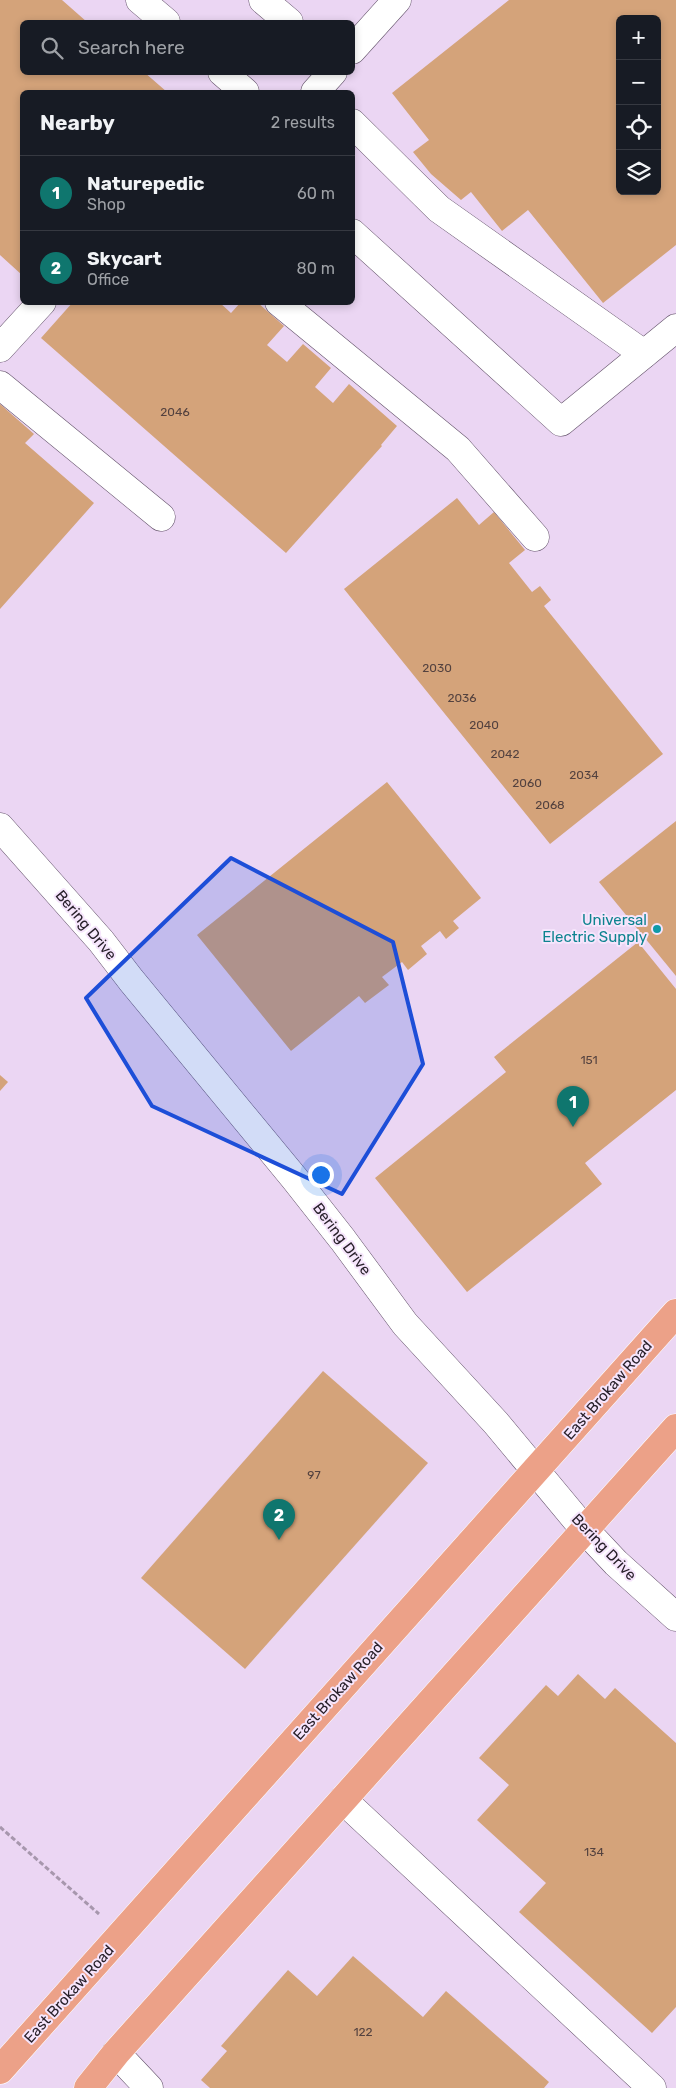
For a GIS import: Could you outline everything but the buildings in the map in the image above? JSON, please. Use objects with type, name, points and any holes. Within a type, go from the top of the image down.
[{"type":"main road","name":"East Brokaw Road","points":[[0,2070],[676,1313]]},
{"type":"main road","points":[[88,2088],[116,2053],[676,1428]]},
{"type":"street","points":[[140,0],[164,20]]},
{"type":"street","points":[[263,0],[286,20]]},
{"type":"street","points":[[355,47],[397,0]]},
{"type":"street","points":[[225,75],[243,90]]},
{"type":"street","points":[[355,126],[439,210],[644,354]]},
{"type":"street","points":[[355,236],[561,422],[676,328]]},
{"type":"street","points":[[0,348],[39,305]]},
{"type":"street","points":[[283,305],[458,449],[535,537]]},
{"type":"street","points":[[0,385],[161,517]]},
{"type":"street","name":"Bering Drive","points":[[0,827],[101,941],[325,1217],[405,1324],[496,1423],[584,1529],[616,1563],[676,1617]]},
{"type":"street","points":[[343,1800],[652,2088]]},
{"type":"street","points":[[116,2053],[149,2088]]},
{"type":"path","points":[[0,1827],[123,1934]]},
{"type":"highlighted area","points":[[231,858],[393,942],[423,1064],[342,1194],[152,1106],[86,998]]},
{"type":"place","name":"Universal Electric Supply","points":[[657,929]]},
{"type":"place","name":"Naturepedic","points":[[573,1127]]},
{"type":"place","name":"Skycart","points":[[279,1540]]}]
